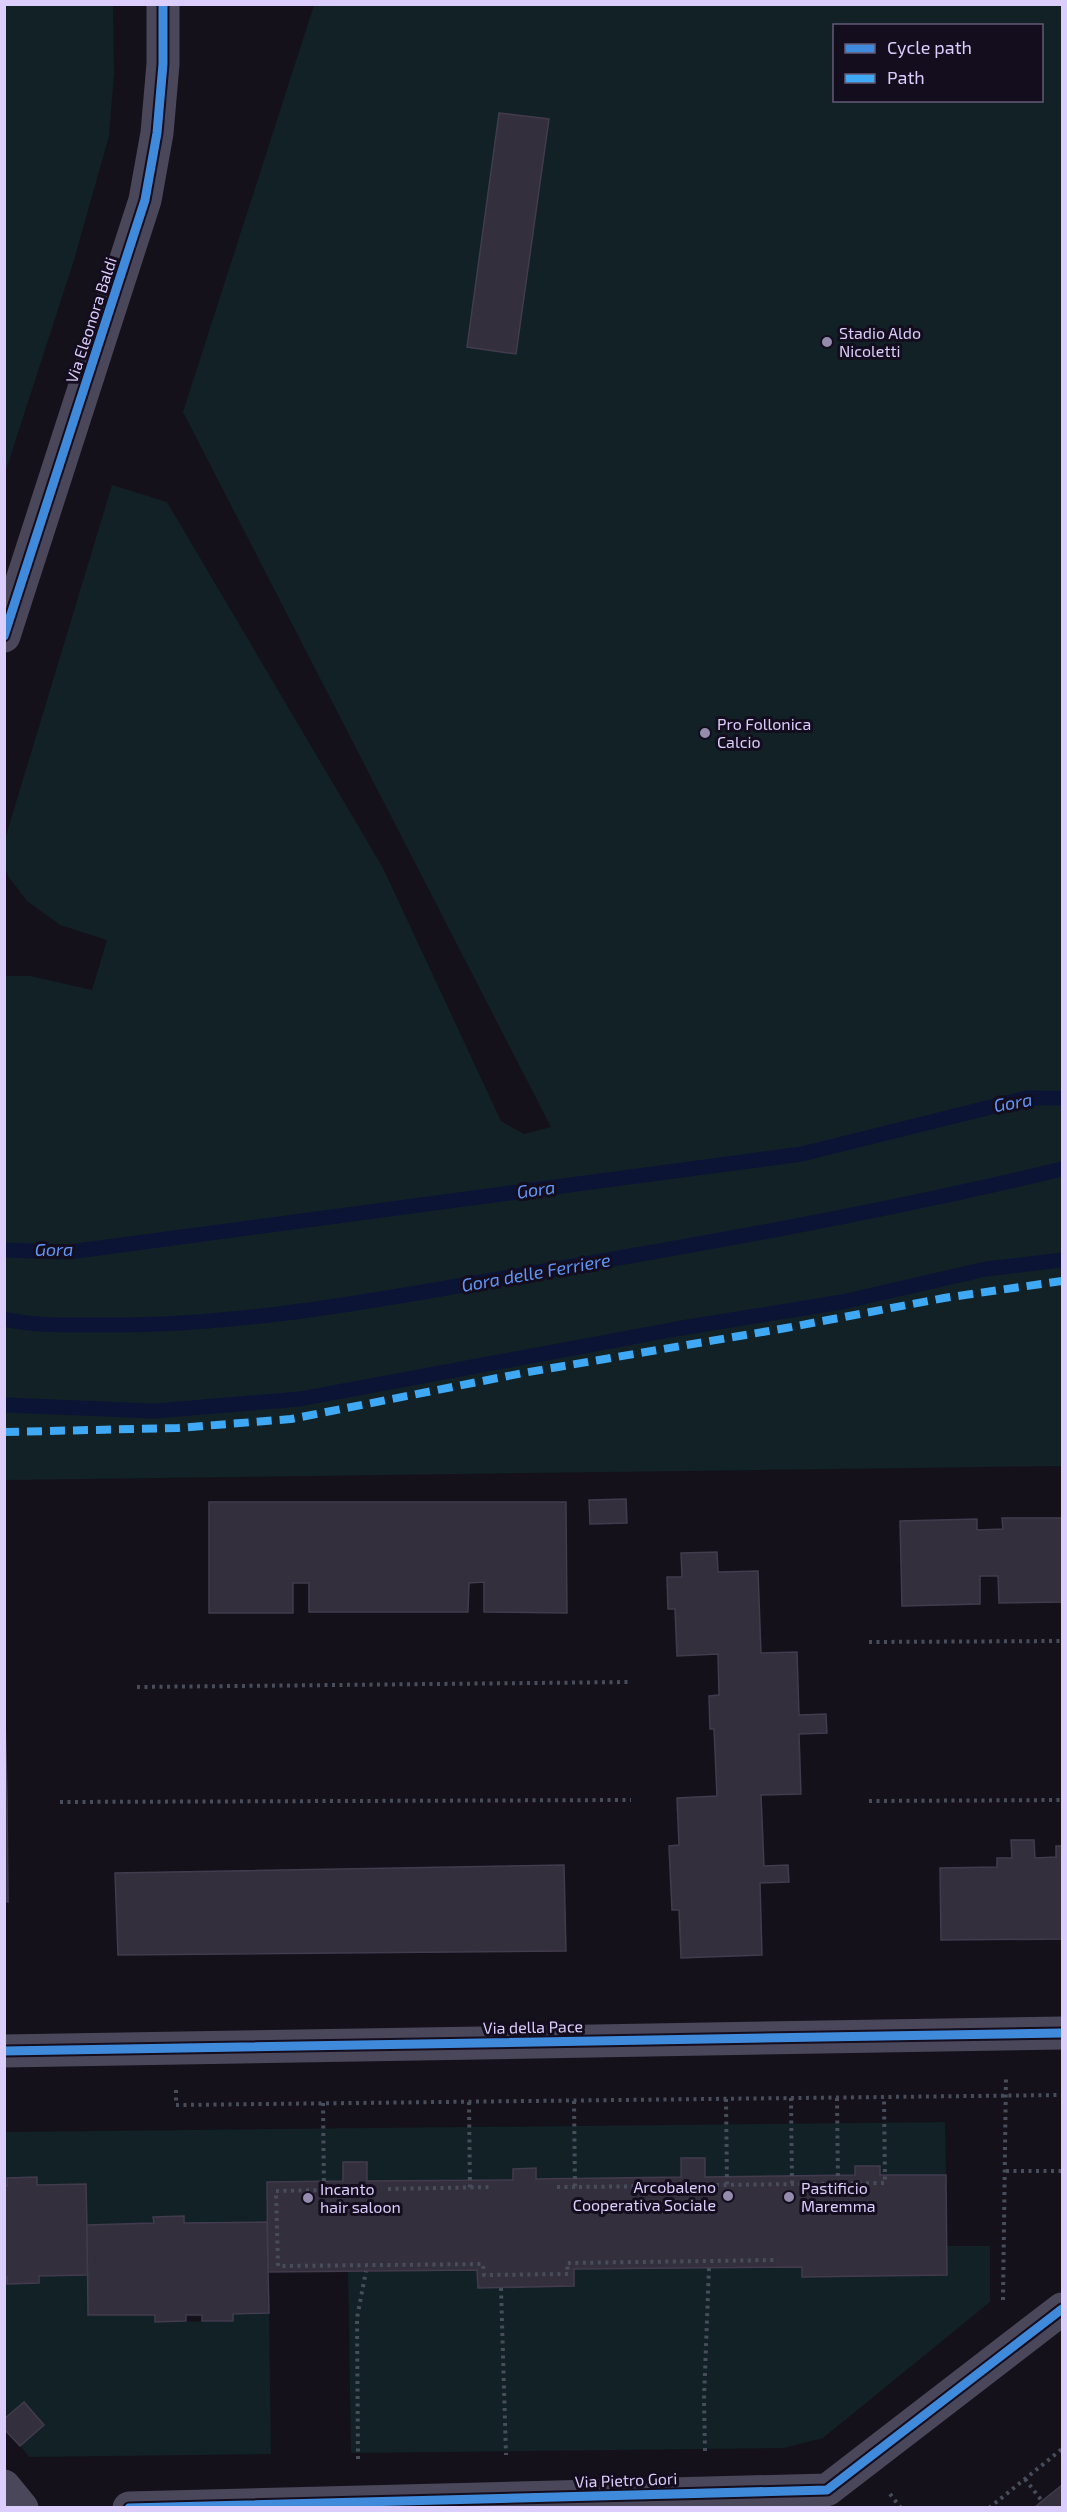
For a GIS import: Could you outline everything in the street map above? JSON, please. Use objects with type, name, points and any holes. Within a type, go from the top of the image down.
[{"type":"street","name":"Via Eleonora Baldi","points":[[4,636],[145,200],[157,133],[164,64],[163,4]]},
{"type":"street","name":"Via della Pace","points":[[4,2051],[1062,2032]]},
{"type":"street","name":"Via Pietro Gori","points":[[129,2508],[826,2490],[1062,2309]]},
{"type":"street","points":[[4,2486],[22,2508]]},
{"type":"path","points":[[869,1642],[1062,1641]]},
{"type":"path","points":[[137,1687],[632,1682]]},
{"type":"path","points":[[60,1802],[631,1800]]},
{"type":"path","points":[[869,1801],[1062,1800]]},
{"type":"path","points":[[176,2106],[1062,2095]]},
{"type":"path","points":[[1002,2354],[1006,2096]]},
{"type":"path","points":[[791,2098],[792,2184]]},
{"type":"path","points":[[837,2098],[838,2184]]},
{"type":"path","points":[[716,2185],[885,2183],[884,2098]]},
{"type":"path","points":[[726,2099],[727,2185]]},
{"type":"path","points":[[574,2101],[575,2187]]},
{"type":"path","points":[[469,2102],[470,2188]]},
{"type":"path","points":[[323,2103],[324,2190]]},
{"type":"path","points":[[1006,2171],[1062,2171]]},
{"type":"path","points":[[557,2187],[661,2186]]},
{"type":"path","points":[[388,2189],[493,2187]]},
{"type":"path","points":[[333,2189],[276,2191],[278,2266],[483,2264],[483,2275],[568,2274],[567,2263],[778,2260]]},
{"type":"path","points":[[706,2493],[704,2399],[709,2267]]},
{"type":"path","points":[[359,2501],[357,2318],[366,2271]]},
{"type":"path","points":[[501,2288],[507,2498]]},
{"type":"path","points":[[989,2508],[1062,2449]]},
{"type":"path","points":[[1026,2479],[1042,2501]]},
{"type":"shaded area","points":[[5,4],[113,5],[114,74],[109,136],[74,260],[5,473]]},
{"type":"shaded area","points":[[314,5],[1062,5],[1062,1466],[5,1480],[5,976],[30,976],[92,990],[107,940],[60,925],[27,901],[8,876],[5,867],[5,839],[112,485],[167,502],[383,868],[501,1121],[524,1134],[551,1127],[183,412]]},
{"type":"shaded area","points":[[945,2122],[946,2175],[880,2175],[880,2166],[856,2166],[855,2175],[705,2177],[705,2158],[681,2159],[681,2177],[536,2179],[536,2168],[513,2169],[513,2180],[367,2181],[367,2162],[344,2162],[343,2181],[267,2182],[267,2222],[184,2223],[183,2216],[154,2217],[154,2223],[87,2225],[86,2184],[37,2185],[37,2177],[7,2178],[7,2186],[5,2186],[4,2132]]},
{"type":"shaded area","points":[[947,2246],[990,2246],[990,2302],[823,2438],[784,2448],[351,2453],[348,2272],[477,2270],[478,2288],[574,2286],[574,2269],[802,2267],[803,2277],[946,2275]]},
{"type":"shaded area","points":[[88,2275],[88,2315],[155,2315],[155,2322],[232,2321],[233,2314],[269,2313],[271,2454],[29,2457],[5,2426],[5,2277],[7,2277],[7,2284],[39,2283],[39,2276]]},
{"type":"building","points":[[499,113],[549,119],[516,354],[467,347]]},
{"type":"building","points":[[626,1499],[627,1523],[590,1524],[589,1500]]},
{"type":"building","points":[[209,1502],[566,1502],[567,1613],[484,1612],[484,1582],[469,1583],[468,1612],[309,1612],[309,1583],[293,1583],[293,1613],[209,1613]]},
{"type":"building","points":[[1002,1518],[1062,1518],[1062,1602],[999,1603],[998,1576],[980,1576],[980,1604],[902,1606],[900,1521],[977,1519],[977,1530],[1003,1529]]},
{"type":"building","points":[[717,1552],[718,1572],[758,1571],[761,1653],[797,1652],[799,1715],[826,1714],[827,1733],[799,1734],[801,1794],[761,1795],[764,1866],[788,1865],[789,1882],[760,1883],[762,1955],[681,1958],[679,1910],[672,1910],[669,1846],[679,1845],[677,1798],[717,1796],[714,1729],[710,1729],[709,1696],[719,1695],[718,1654],[677,1656],[675,1609],[668,1609],[667,1577],[682,1577],[681,1553]]},
{"type":"building","points":[[4,1675],[7,1796],[8,1902],[4,1901]]},
{"type":"building","points":[[1011,1840],[1034,1840],[1035,1858],[1056,1857],[1056,1846],[1062,1846],[1062,1939],[941,1940],[940,1868],[997,1867],[997,1858],[1012,1858]]},
{"type":"building","points":[[564,1865],[566,1951],[118,1955],[115,1873]]},
{"type":"building","points":[[681,2158],[705,2158],[705,2177],[855,2175],[855,2166],[880,2166],[880,2175],[946,2175],[947,2275],[802,2277],[802,2267],[574,2269],[574,2286],[478,2288],[477,2270],[268,2272],[267,2182],[343,2181],[343,2162],[367,2162],[367,2181],[513,2180],[513,2169],[536,2168],[536,2179],[681,2177]]},
{"type":"building","points":[[37,2177],[37,2185],[86,2184],[88,2275],[39,2276],[39,2283],[7,2284],[7,2277],[4,2277],[4,2186],[7,2186],[7,2178]]},
{"type":"building","points":[[184,2216],[184,2223],[267,2222],[269,2313],[233,2314],[233,2321],[202,2321],[202,2315],[186,2315],[186,2321],[155,2322],[155,2315],[88,2315],[87,2225],[154,2223],[153,2217]]},
{"type":"building","points":[[24,2402],[44,2425],[20,2446],[4,2429],[4,2419]]},
{"type":"building","points":[[1062,2485],[1062,2508],[1034,2508],[1042,2501]]},
{"type":"waterway","name":"Gora","points":[[4,1250],[69,1252],[802,1154],[1027,1098],[1062,1098]]},
{"type":"waterway","name":"Gora delle Ferriere","points":[[4,1319],[50,1325],[144,1325],[286,1313],[428,1291],[770,1231],[916,1202],[1062,1169]]},
{"type":"waterway","points":[[4,1405],[155,1411],[300,1399],[676,1329],[842,1302],[986,1269],[1062,1260]]},
{"type":"marked path","points":[[4,1432],[178,1428],[291,1419],[523,1373],[786,1328],[944,1298],[1062,1281]]},
{"type":"cycle path","points":[[4,636],[145,200],[157,133],[163,64],[163,4]]},
{"type":"cycle path","points":[[4,2051],[1062,2033]]},
{"type":"cycle path","points":[[129,2508],[827,2490],[1062,2309]]},
{"type":"place","name":"Stadio Aldo Nicoletti","points":[[827,342]]},
{"type":"place","name":"Pro Follonica Calcio","points":[[705,733]]},
{"type":"place","name":"Arcobaleno Cooperativa Sociale","points":[[728,2196]]},
{"type":"place","name":"Pastificio Maremma","points":[[789,2197]]},
{"type":"place","name":"Incanto hair saloon","points":[[308,2198]]}]
